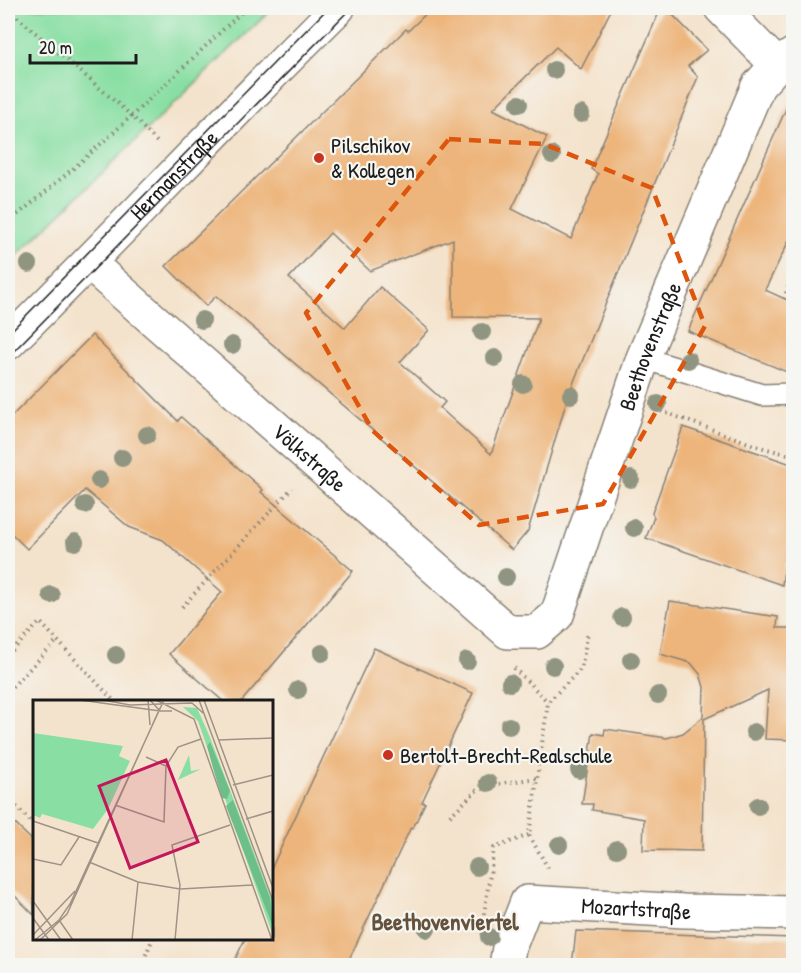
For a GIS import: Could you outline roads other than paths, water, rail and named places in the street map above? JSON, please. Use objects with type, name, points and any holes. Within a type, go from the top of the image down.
[{"type":"street","name":"Hermanstraße","points":[[8,343],[90,263],[243,102],[338,8]]},
{"type":"street","name":"Beethovenstraße","points":[[537,632],[557,615],[627,399],[758,86],[785,60],[721,8]]},
{"type":"street","name":"Völkstraße","points":[[90,263],[508,632],[537,632]]},
{"type":"street","name":"Mozartstraße","points":[[507,957],[527,902],[684,911],[794,913]]},
{"type":"lane","points":[[643,358],[762,395],[794,394]]},
{"type":"tram line","points":[[8,334],[328,8]]},
{"type":"tram line","points":[[8,357],[351,8]]},
{"type":"place","name":"Pilschikov & Kollegen","points":[[319,158]]},
{"type":"place","name":"Bertolt-Brecht-Realschule","points":[[388,755]]},
{"type":"district","name":"Beethovenviertel","points":[[445,921]]}]
